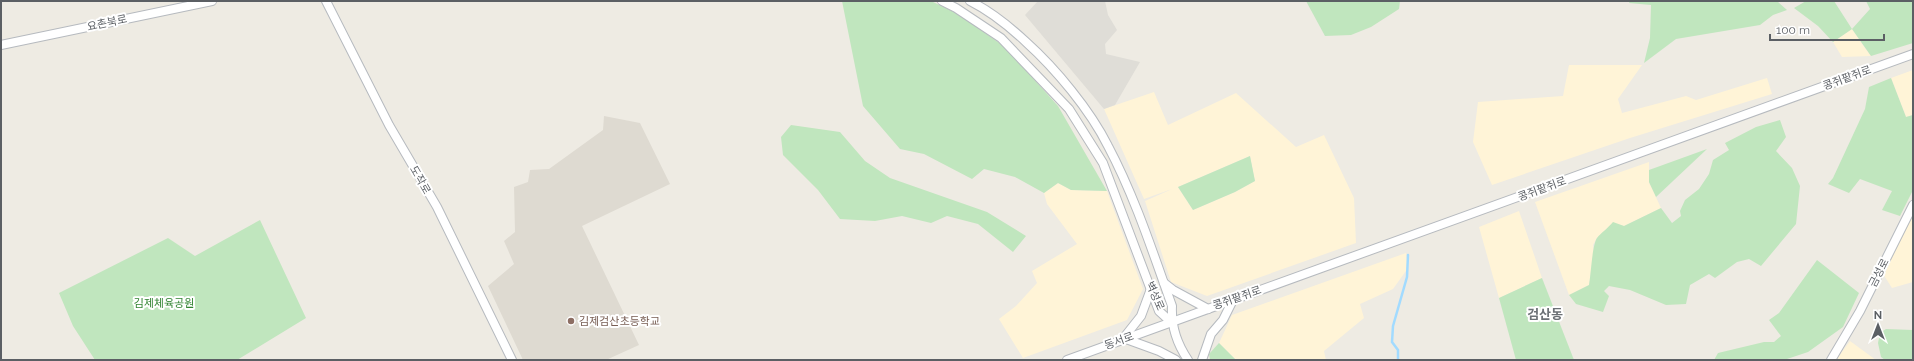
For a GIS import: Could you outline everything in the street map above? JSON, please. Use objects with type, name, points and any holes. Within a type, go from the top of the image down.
[{"type":"main road","name":"요촌북로","points":[[1,45],[212,1]]},
{"type":"main road","name":"도작로","points":[[326,1],[389,125],[437,207],[512,360]]},
{"type":"main road","name":"벽성로","points":[[942,1],[956,8],[1001,38],[1069,109],[1103,163],[1159,311],[1171,322]]},
{"type":"main road","name":"벽성로","points":[[970,1],[1011,28],[1040,54],[1072,90],[1108,145],[1138,212],[1164,282],[1172,306],[1171,322]]},
{"type":"main road","name":"콩쥐팥쥐로","points":[[1171,322],[1913,54]]},
{"type":"main road","name":"금성로","points":[[1830,360],[1860,310],[1913,205]]},
{"type":"main road","points":[[1164,282],[1173,290],[1208,309]]},
{"type":"main road","points":[[1151,289],[1141,316],[1124,340],[1159,351],[1176,360]]},
{"type":"main road","points":[[1202,360],[1208,339],[1223,320],[1233,300]]},
{"type":"main road","points":[[1171,322],[1182,351],[1188,360]]},
{"type":"main road","name":"동서로","points":[[1067,360],[1171,322]]},
{"type":"shaded area","points":[[1038,1],[1105,1],[1108,15],[1117,30],[1105,44],[1106,54],[1140,62],[1115,105],[1104,109],[1025,15]]},
{"type":"shaded area","points":[[1852,29],[1871,56],[1842,57],[1833,42]]},
{"type":"shaded area","points":[[1569,65],[1642,65],[1618,99],[1622,113],[1686,96],[1696,100],[1767,78],[1772,94],[1630,138],[1492,185],[1473,142],[1478,102],[1563,96]]},
{"type":"shaded area","points":[[1913,70],[1913,115],[1906,117],[1891,78]]},
{"type":"shaded area","points":[[1154,92],[1168,125],[1236,93],[1296,147],[1324,135],[1354,198],[1356,243],[1207,296],[1171,282],[1145,201],[1172,189],[1144,199],[1104,109]],"holes":[[[1250,156],[1255,181],[1235,192],[1193,210],[1178,187]]]},
{"type":"shaded area","points":[[604,116],[640,123],[670,184],[582,226],[639,345],[606,360],[523,360],[488,286],[514,264],[504,241],[515,232],[514,187],[528,182],[530,170],[549,169],[603,130]]},
{"type":"shaded area","points":[[1649,162],[1649,182],[1661,208],[1624,226],[1613,223],[1597,238],[1593,245],[1594,252],[1589,285],[1569,295],[1535,202]]},
{"type":"shaded area","points":[[1058,183],[1071,190],[1107,191],[1143,289],[1127,320],[1023,358],[999,319],[1016,306],[1037,283],[1032,271],[1077,244],[1047,204],[1044,193]]},
{"type":"shaded area","points":[[1519,211],[1542,278],[1499,298],[1479,227]]},
{"type":"shaded area","points":[[1913,213],[1913,282],[1892,288],[1883,274]]},
{"type":"shaded area","points":[[1406,253],[1408,268],[1393,289],[1360,304],[1364,318],[1324,351],[1326,360],[1236,360],[1219,343],[1232,315]]},
{"type":"shaded area","points":[[1850,341],[1876,360],[1836,360]]},
{"type":"green space","points":[[842,1],[931,1],[958,14],[1005,47],[1058,106],[1107,191],[1071,190],[1058,183],[1044,193],[1015,177],[984,169],[972,179],[924,154],[900,149],[863,106]]},
{"type":"green space","points":[[1306,1],[1400,1],[1399,9],[1371,27],[1351,35],[1325,36]]},
{"type":"green space","points":[[1630,1],[1777,1],[1787,10],[1773,15],[1760,25],[1676,39],[1644,63],[1650,38],[1651,5],[1629,3]]},
{"type":"green space","points":[[1806,1],[1834,1],[1852,29],[1833,42],[1818,26],[1794,8]]},
{"type":"green space","points":[[1866,1],[1913,1],[1913,43],[1871,56],[1852,29],[1870,9]]},
{"type":"green space","points":[[1891,78],[1906,117],[1913,115],[1913,190],[1900,216],[1882,210],[1892,191],[1860,179],[1849,193],[1828,184],[1833,178],[1865,109],[1869,87]]},
{"type":"green space","points":[[1780,120],[1786,137],[1776,151],[1792,168],[1800,186],[1796,224],[1761,266],[1749,259],[1737,262],[1715,278],[1709,274],[1690,285],[1686,304],[1666,305],[1630,290],[1609,286],[1604,291],[1609,296],[1603,312],[1576,304],[1569,295],[1589,285],[1595,242],[1613,222],[1624,226],[1661,208],[1672,223],[1681,216],[1680,211],[1685,200],[1699,189],[1709,174],[1713,160],[1729,150],[1725,143],[1756,127]]},
{"type":"green space","points":[[791,125],[840,132],[865,161],[890,178],[987,212],[1026,236],[1013,252],[978,224],[947,216],[931,223],[902,216],[875,221],[840,219],[818,190],[783,155],[781,137]]},
{"type":"green space","points":[[1707,149],[1656,197],[1649,182],[1649,170]]},
{"type":"green space","points":[[1250,156],[1255,181],[1235,192],[1193,210],[1178,187]]},
{"type":"green space","name":"김제체육공원","points":[[260,220],[306,318],[237,360],[95,360],[73,326],[59,293],[168,238],[195,256]]},
{"type":"green space","points":[[1817,260],[1859,293],[1843,327],[1808,352],[1784,360],[1714,360],[1718,353],[1764,342],[1774,342],[1781,336],[1769,320],[1779,313]]},
{"type":"green space","points":[[1542,278],[1574,360],[1516,360],[1499,298]]},
{"type":"green space","points":[[1886,329],[1913,330],[1913,360],[1885,360],[1881,357],[1878,343],[1880,333]]},
{"type":"green space","points":[[1219,343],[1236,360],[1210,360],[1209,354]]},
{"type":"waterway","points":[[1398,360],[1398,350],[1392,342],[1393,326],[1407,277],[1408,255]]},
{"type":"place","name":"김제검산초등학교","points":[[571,321]]},
{"type":"district","name":"검산동","points":[[1545,314]]}]
